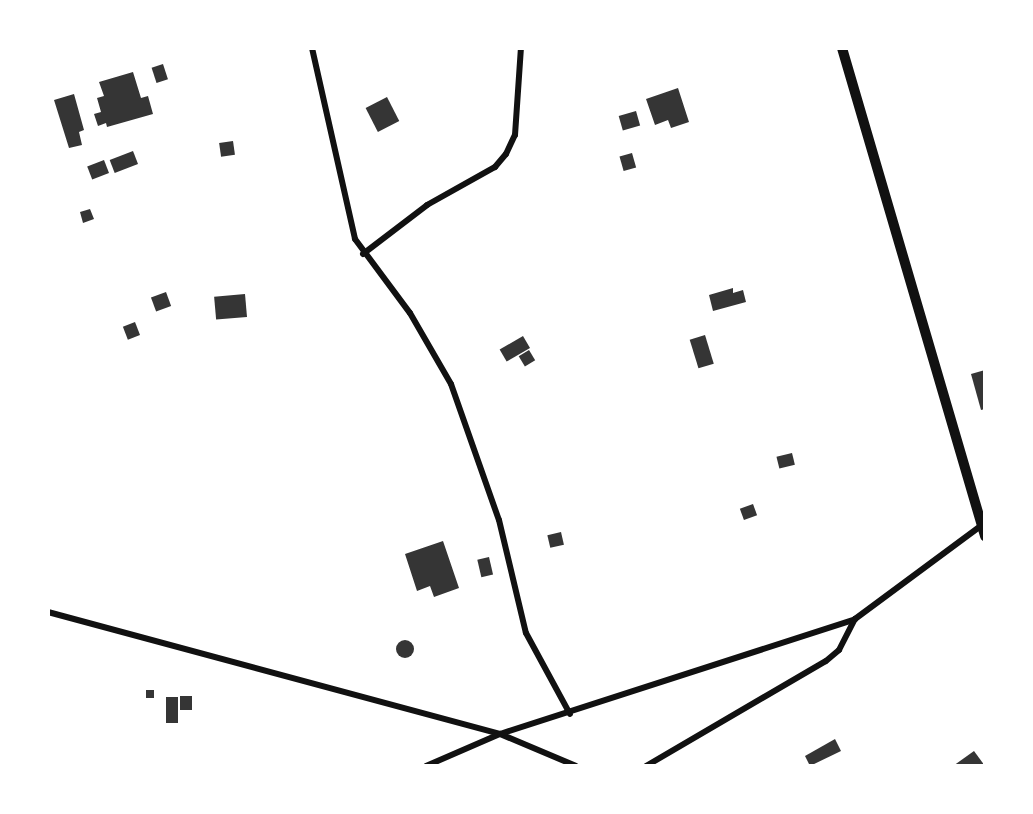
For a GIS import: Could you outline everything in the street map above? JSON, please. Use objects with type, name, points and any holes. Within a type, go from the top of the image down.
[{"type":"street","points":[[312,48],[351,227],[363,254],[410,313],[452,384],[499,520],[526,633],[570,714]]},
{"type":"street","points":[[363,254],[427,205],[495,166],[506,154],[516,135],[521,48]]},
{"type":"street","points":[[426,766],[500,734],[570,714],[855,619],[984,528],[843,48]]},
{"type":"street","points":[[48,612],[500,734],[576,766]]},
{"type":"street","points":[[646,766],[826,661],[839,650],[855,619]]},
{"type":"building","points":[[163,64],[168,79],[157,83],[152,68]]},
{"type":"building","points":[[133,72],[141,98],[148,96],[153,114],[107,127],[106,123],[98,126],[94,114],[101,112],[97,98],[104,96],[99,82]]},
{"type":"building","points":[[678,88],[689,122],[671,128],[668,120],[655,125],[646,99]]},
{"type":"building","points":[[74,94],[84,130],[79,132],[82,145],[69,148],[54,100]]},
{"type":"building","points":[[387,97],[399,121],[378,132],[366,108]]},
{"type":"building","points":[[636,111],[640,125],[623,130],[619,116]]},
{"type":"building","points":[[233,141],[235,155],[221,157],[219,143]]},
{"type":"building","points":[[133,151],[138,164],[115,173],[110,160]]},
{"type":"building","points":[[632,153],[636,167],[624,171],[620,157]]},
{"type":"building","points":[[104,160],[109,173],[92,180],[87,166]]},
{"type":"building","points":[[90,209],[94,219],[83,223],[80,212]]},
{"type":"building","points":[[733,288],[733,293],[743,290],[746,302],[713,311],[709,295]]},
{"type":"building","points":[[166,292],[171,306],[156,312],[151,297]]},
{"type":"building","points":[[245,294],[247,317],[216,320],[214,297]]},
{"type":"building","points":[[135,322],[140,335],[128,340],[123,327]]},
{"type":"building","points":[[705,335],[714,364],[698,368],[690,340]]},
{"type":"building","points":[[523,336],[530,348],[507,362],[500,350]]},
{"type":"building","points":[[529,350],[535,360],[525,366],[519,356]]},
{"type":"building","points":[[985,370],[985,409],[981,410],[971,374]]},
{"type":"building","points":[[792,453],[795,465],[779,469],[776,457]]},
{"type":"building","points":[[753,504],[757,515],[744,520],[740,509]]},
{"type":"building","points":[[561,532],[564,545],[550,548],[547,535]]},
{"type":"building","points":[[443,541],[459,588],[434,597],[430,586],[417,591],[405,554]]},
{"type":"building","points":[[489,557],[493,575],[481,577],[477,560]]},
{"type":"building","points":[[405,640],[411,643],[414,649],[411,655],[405,658],[399,655],[396,649],[399,643]]},
{"type":"building","points":[[146,690],[154,690],[154,698],[146,698]]},
{"type":"building","points":[[180,696],[192,696],[192,710],[180,710]]},
{"type":"building","points":[[166,697],[178,697],[178,723],[166,723]]},
{"type":"building","points":[[835,739],[841,751],[810,766],[805,756]]},
{"type":"building","points":[[974,751],[985,766],[953,766]]}]
